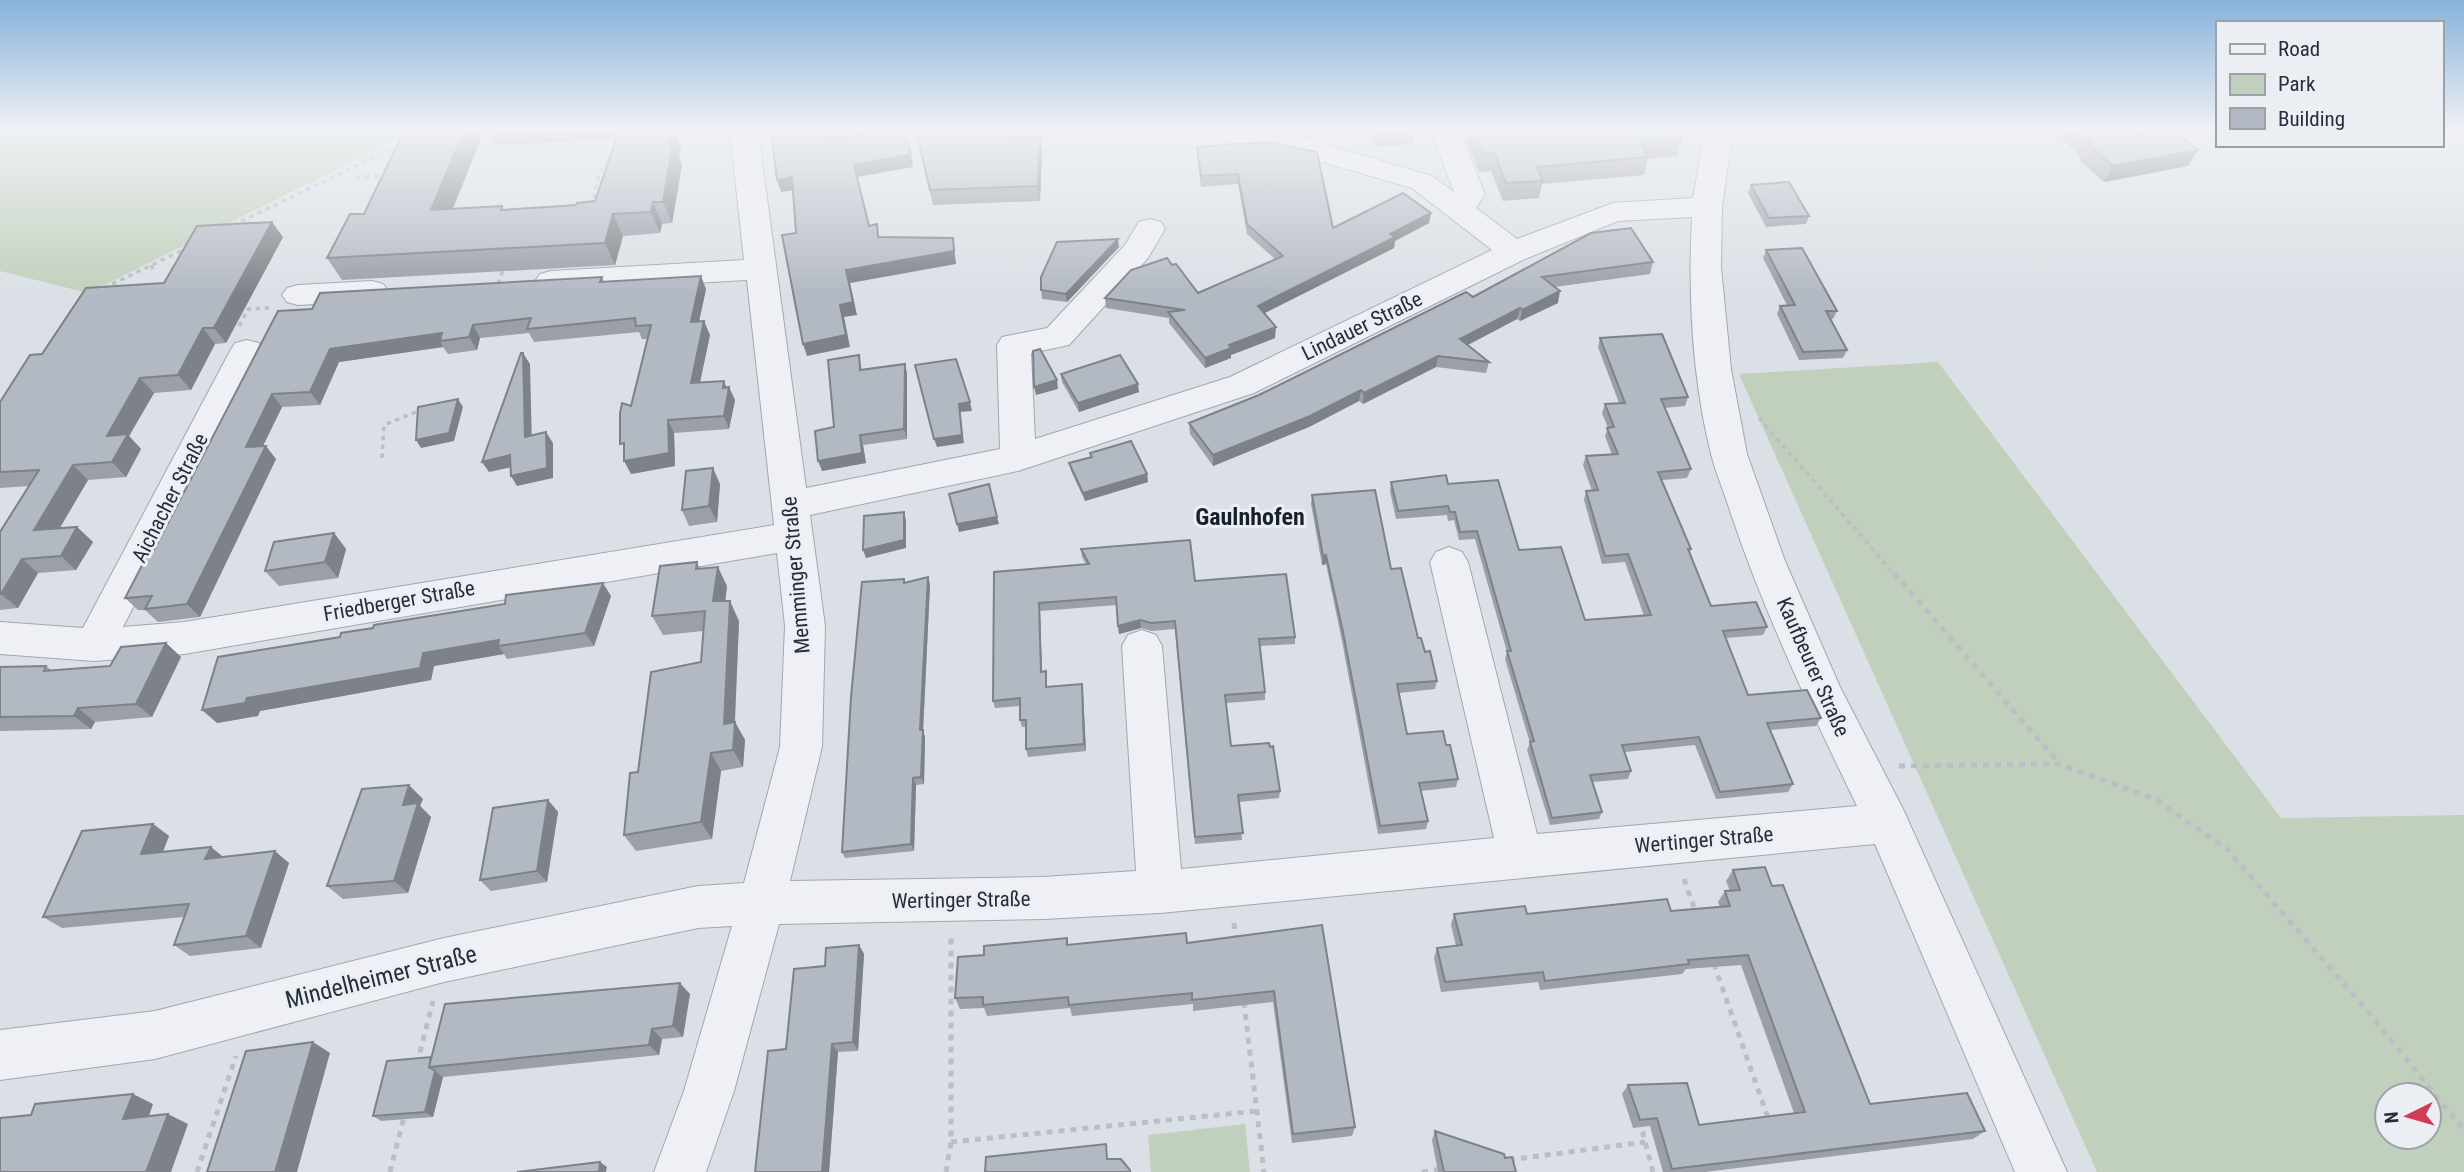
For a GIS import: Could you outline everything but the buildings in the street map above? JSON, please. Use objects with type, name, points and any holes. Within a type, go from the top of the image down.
[{"type":"street","name":"Memminger Straße","points":[[680,1172],[709,1091],[762,903],[801,747],[805,626],[751,186]]},
{"type":"street","points":[[1427,186],[1514,252]]},
{"type":"street","points":[[1460,209],[1470,194],[1467,186]]},
{"type":"street","name":"Kaufbeurer Straße","points":[[1711,186],[1707,207],[1705,267],[1714,369],[1729,454],[1766,561],[1821,690],[1888,823],[2041,1172]]},
{"type":"street","name":"Lindauer Straße","points":[[794,521],[1018,458],[1242,385],[1514,252],[1613,212],[1707,207]]},
{"type":"street","points":[[1018,458],[1014,345],[1057,337],[1137,251],[1150,229]]},
{"type":"street","points":[[502,273],[762,268]]},
{"type":"street","points":[[298,295],[405,289]]},
{"type":"street","name":"Aichacher Straße","points":[[94,645],[247,351]]},
{"type":"street","name":"Friedberger Straße","points":[[0,638],[94,645],[184,638],[794,521]]},
{"type":"street","points":[[1449,562],[1520,856]]},
{"type":"street","points":[[1142,646],[1160,892]]},
{"type":"street","name":"Wertinger Straße","points":[[762,903],[951,900],[1160,892],[1888,823]]},
{"type":"street","name":"Mindelheimer Straße","points":[[0,1055],[155,1035],[444,960],[698,907],[762,903]]},
{"type":"path","points":[[225,229],[316,186]]},
{"type":"path","points":[[580,210],[592,209],[596,186]]},
{"type":"path","points":[[92,293],[188,247]]},
{"type":"path","points":[[151,265],[153,272]]},
{"type":"path","points":[[247,351],[229,345],[248,309],[280,307],[298,295]]},
{"type":"path","points":[[382,458],[384,425],[430,407]]},
{"type":"path","points":[[1754,412],[2059,764]]},
{"type":"path","points":[[1859,766],[2059,764],[2155,799],[2227,849],[2364,1007],[2464,1130]]},
{"type":"path","points":[[1671,842],[1699,921]]},
{"type":"path","points":[[1229,887],[1237,953]]},
{"type":"path","points":[[946,1172],[951,1142],[951,900]]},
{"type":"path","points":[[417,1066],[444,960]]},
{"type":"path","points":[[1713,960],[1768,1118],[1756,1119]]},
{"type":"path","points":[[1242,992],[1264,1172]]},
{"type":"path","points":[[197,1172],[252,1009]]},
{"type":"path","points":[[390,1172],[407,1106]]},
{"type":"path","points":[[951,1142],[1257,1111]]},
{"type":"path","points":[[1653,1172],[1643,1134],[1668,1131]]},
{"type":"path","points":[[1501,1161],[1645,1142]]},
{"type":"path","points":[[1422,1172],[1448,1168]]},
{"type":"green space","points":[[0,186],[304,186],[88,293],[0,271]]},
{"type":"green space","points":[[1938,362],[2281,818],[2464,815],[2464,1172],[2097,1172],[1739,374]]},
{"type":"green space","points":[[1245,1124],[1250,1172],[1151,1172],[1148,1135]]},
{"type":"district","name":"Gaulnhofen","points":[[1250,517]]}]
